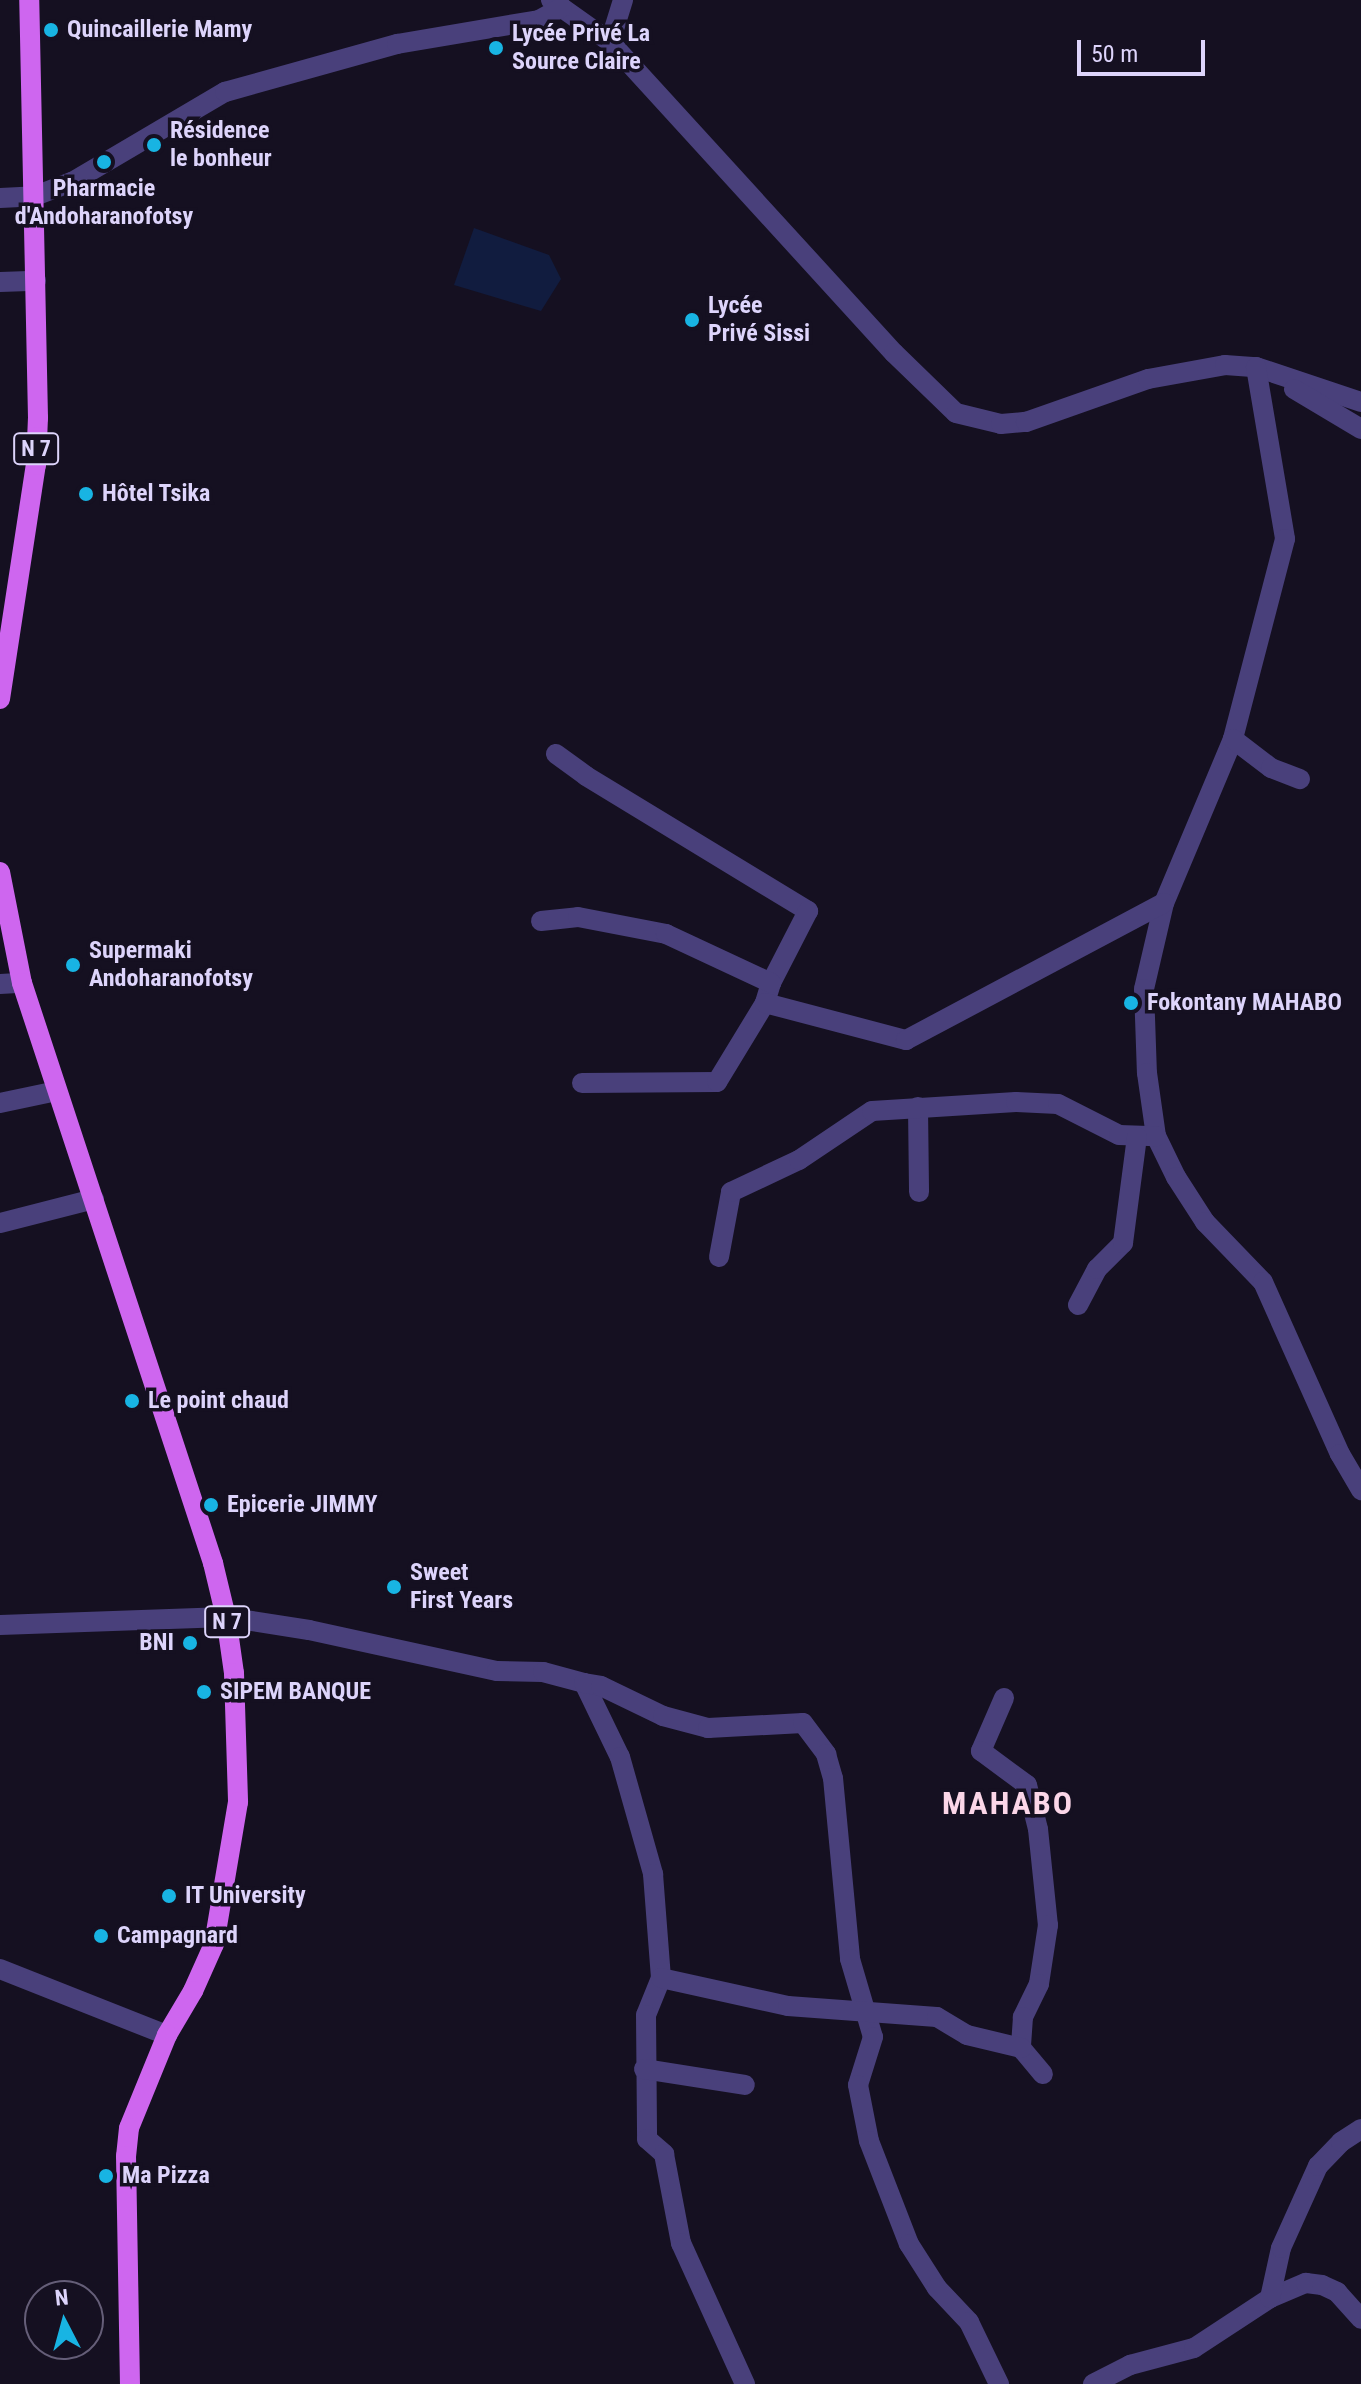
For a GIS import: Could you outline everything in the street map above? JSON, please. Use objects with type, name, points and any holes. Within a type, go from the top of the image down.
[{"type":"main road","name":"N 7","points":[[0,699],[36,465],[35,196],[29,0]]},
{"type":"main road","name":"N 7","points":[[0,872],[22,983],[213,1563],[226,1617],[238,1732],[238,1802],[229,1872],[214,1944],[193,1991],[167,2035],[138,2101],[126,2156],[130,2384]]},
{"type":"street","points":[[610,42],[623,0]]},
{"type":"street","points":[[0,198],[35,196],[72,182],[225,92],[397,44],[539,20],[557,4],[610,42],[894,353],[956,413],[1001,424],[1026,422],[1148,379],[1194,369],[1256,367],[1361,402]]},
{"type":"street","points":[[0,282],[36,281]]},
{"type":"street","points":[[1256,367],[1361,429]]},
{"type":"street","points":[[1078,1305],[1097,1269],[1123,1243],[1147,1136],[1144,989],[1164,903],[1233,739],[1285,539],[1256,367]]},
{"type":"street","points":[[1233,739],[1271,768],[1300,779]]},
{"type":"street","points":[[556,754],[586,776],[808,911],[771,983],[765,1003],[717,1082],[582,1083]]},
{"type":"street","points":[[765,1003],[906,1040],[1164,903]]},
{"type":"street","points":[[541,921],[578,917],[666,934],[771,983]]},
{"type":"street","points":[[0,984],[22,983]]},
{"type":"street","points":[[0,1103],[57,1091]]},
{"type":"street","points":[[719,1257],[731,1192],[799,1160],[872,1111],[1016,1102],[1058,1104],[1119,1135],[1147,1136]]},
{"type":"street","points":[[918,1107],[919,1192]]},
{"type":"street","points":[[1147,1136],[1205,1222],[1263,1282],[1340,1454],[1361,1490]]},
{"type":"street","points":[[0,1223],[94,1199]]},
{"type":"street","points":[[0,1625],[226,1617],[309,1630],[497,1671],[543,1672],[601,1686],[663,1716],[708,1728],[803,1723],[826,1754],[833,1778],[850,1959],[873,2037],[858,2085],[874,2155],[909,2244],[937,2288],[969,2322],[999,2384]]},
{"type":"street","points":[[584,1683],[620,1757],[653,1874],[661,1978],[646,2015],[644,2069],[647,2139],[664,2154],[681,2243],[745,2384]]},
{"type":"street","points":[[1004,1698],[981,1751],[1027,1785],[1038,1829],[1048,1925],[1039,1984],[1023,2017],[1021,2048]]},
{"type":"street","points":[[0,1969],[167,2035]]},
{"type":"street","points":[[661,1978],[788,2006],[937,2017],[967,2035],[1021,2048],[1043,2074]]},
{"type":"street","points":[[644,2069],[745,2085]]},
{"type":"street","points":[[1270,2298],[1281,2248],[1318,2166],[1341,2142],[1361,2129]]},
{"type":"street","points":[[1093,2384],[1130,2365],[1194,2348],[1270,2298],[1306,2283],[1322,2285],[1337,2292],[1361,2319]]},
{"type":"water","points":[[474,228],[549,255],[561,279],[541,311],[454,285]]},
{"type":"place","name":"Quincaillerie Mamy","points":[[51,30]]},
{"type":"place","name":"Lycée Privé La Source Claire","points":[[496,48]]},
{"type":"place","name":"Résidence le bonheur","points":[[154,145]]},
{"type":"place","name":"Pharmacie d'Andoharanofotsy","points":[[104,162]]},
{"type":"place","name":"Lycée Privé Sissi","points":[[692,320]]},
{"type":"place","name":"Hôtel Tsika","points":[[86,494]]},
{"type":"place","name":"Supermaki Andoharanofotsy","points":[[73,965]]},
{"type":"place","name":"Fokontany MAHABO","points":[[1131,1003]]},
{"type":"place","name":"Le point chaud","points":[[132,1401]]},
{"type":"place","name":"Epicerie JIMMY","points":[[211,1505]]},
{"type":"place","name":"Sweet First Years","points":[[394,1587]]},
{"type":"place","name":"BNI","points":[[190,1643]]},
{"type":"place","name":"SIPEM BANQUE","points":[[204,1692]]},
{"type":"place","name":"IT University","points":[[169,1896]]},
{"type":"place","name":"Campagnard","points":[[101,1936]]},
{"type":"place","name":"Ma Pizza","points":[[106,2176]]},
{"type":"district","name":"MAHABO","points":[[1008,1803]]}]
